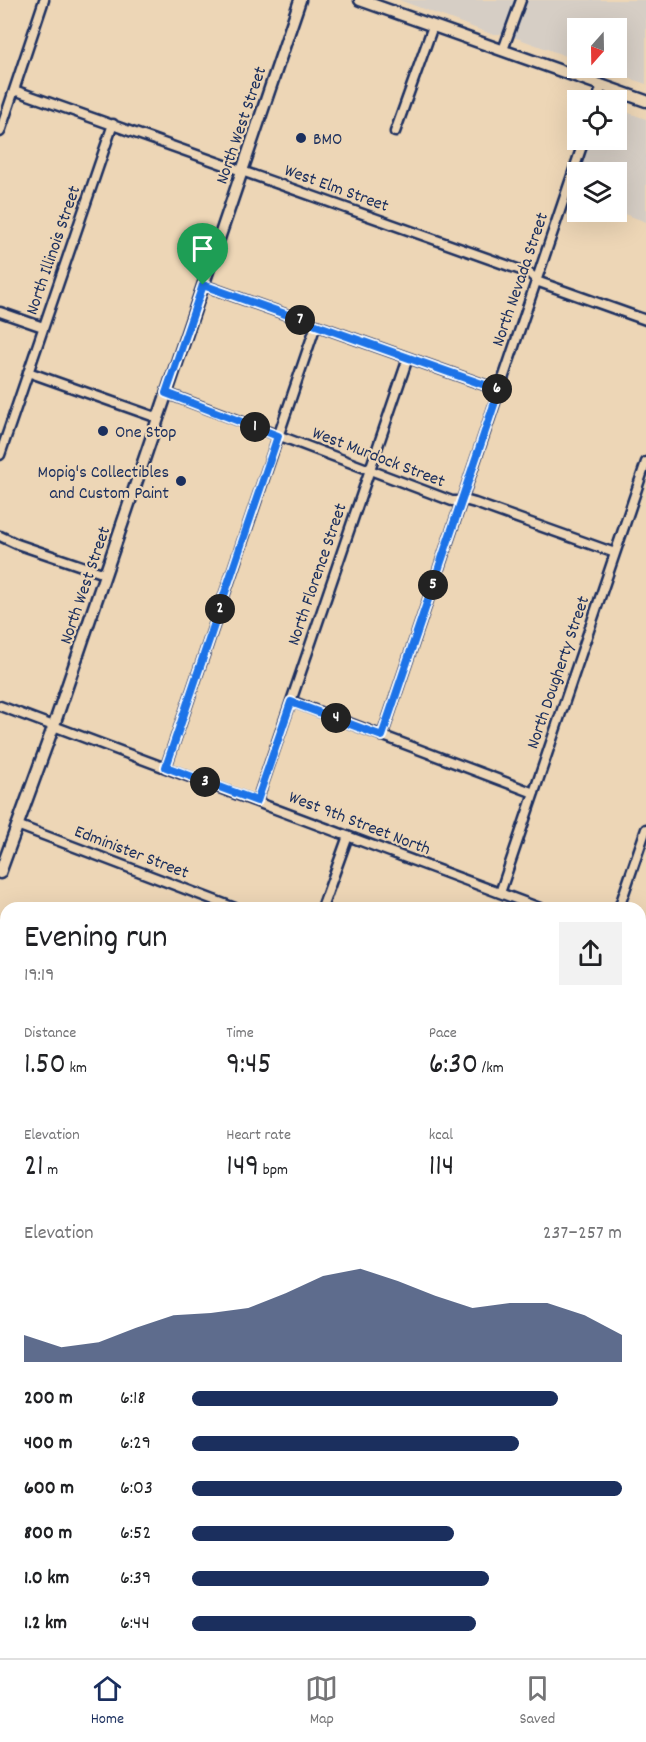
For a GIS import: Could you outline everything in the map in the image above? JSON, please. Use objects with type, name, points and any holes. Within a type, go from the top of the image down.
[{"type":"main road","name":"North West Street","points":[[0,873],[54,725],[300,0]]},
{"type":"main road","points":[[360,0],[646,101]]},
{"type":"street","points":[[0,132],[44,0]]},
{"type":"street","points":[[503,50],[520,0]]},
{"type":"street","points":[[395,132],[433,26]]},
{"type":"street","points":[[600,90],[602,85]]},
{"type":"street","name":"West Elm Street","points":[[14,90],[530,273],[539,282],[646,320]]},
{"type":"street","name":"North Illinois Street","points":[[0,455],[113,124]]},
{"type":"street","name":"North Nevada Street","points":[[382,736],[581,150]]},
{"type":"street","points":[[203,285],[499,390]]},
{"type":"street","points":[[0,312],[43,327]]},
{"type":"street","points":[[166,767],[316,325]]},
{"type":"street","name":"North Florence Street","points":[[257,801],[408,358]]},
{"type":"street","points":[[28,372],[158,418]]},
{"type":"street","name":"West Murdock Street","points":[[166,393],[452,501],[474,503],[615,553]]},
{"type":"street","name":"North Dougherty Street","points":[[500,892],[646,462]]},
{"type":"street","points":[[0,536],[105,574]]},
{"type":"street","points":[[291,702],[534,793]]},
{"type":"street","name":"West 9th Street North","points":[[0,706],[500,892],[515,902]]},
{"type":"street","name":"Edminister Street","points":[[17,825],[219,902]]},
{"type":"street","points":[[621,902],[646,828]]},
{"type":"street","points":[[324,902],[348,836]]},
{"type":"shaded area","points":[[399,0],[516,0],[504,33],[491,34]]},
{"type":"shaded area","points":[[526,0],[646,0],[646,84],[627,78],[627,18],[567,18],[567,56],[514,37]]},
{"type":"shaded area","points":[[627,112],[646,119],[646,222],[627,215],[627,162],[582,162],[587,150],[627,150]]},
{"type":"place","name":"BMO","points":[[301,138]]},
{"type":"place","name":"One Stop","points":[[103,431]]},
{"type":"place","name":"Mopig's Collectibles and Custom Paint","points":[[181,481]]},
{"type":"route","points":[[203,285],[499,390],[382,736],[291,702],[257,801],[166,767],[278,436],[166,393],[203,285]]}]
